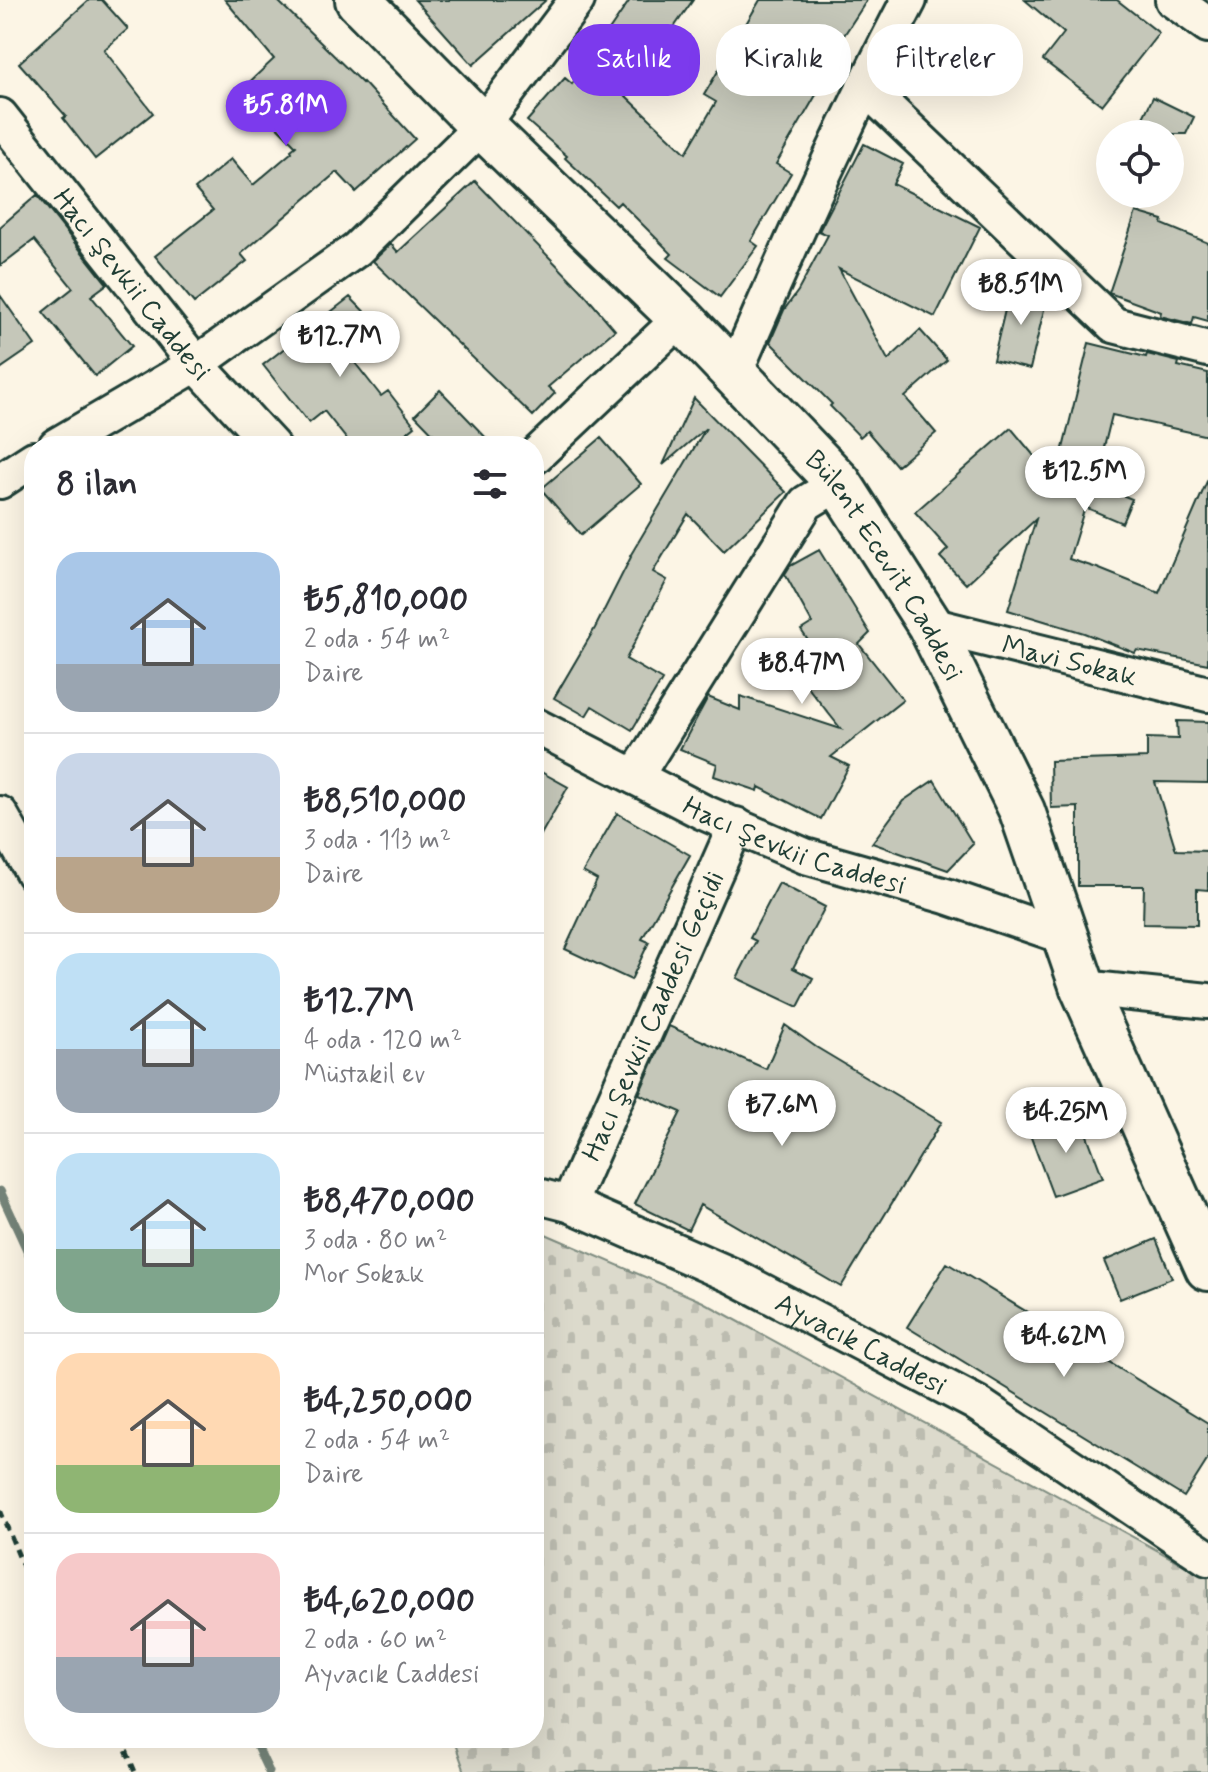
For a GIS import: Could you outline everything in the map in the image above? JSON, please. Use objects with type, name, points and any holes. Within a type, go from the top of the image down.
[{"type":"main road","name":"Bülent Ecevit Caddesi","points":[[358,0],[482,126],[681,318],[839,483],[930,625],[1022,811],[1083,988],[1208,1268]]},
{"type":"street","points":[[73,436],[196,364],[357,249],[482,126],[577,0]]},
{"type":"street","points":[[734,374],[814,191],[909,0]]},
{"type":"street","points":[[1173,0],[1208,25]]},
{"type":"street","points":[[864,86],[1114,325],[1208,349]]},
{"type":"street","name":"Hacı Şevkii Caddesi","points":[[0,116],[196,364],[263,436]]},
{"type":"street","points":[[544,448],[681,318]]},
{"type":"street","points":[[0,481],[24,465]]},
{"type":"street","points":[[635,777],[806,503],[839,483]]},
{"type":"street","name":"Mavi Sokak","points":[[930,625],[1208,694]]},
{"type":"street","name":"Hacı Şevkii Caddesi","points":[[544,730],[635,777],[805,856],[946,896],[1066,937]]},
{"type":"street","points":[[0,814],[24,856]]},
{"type":"street","name":"Hacı Şevkii Caddesi Geçidi","points":[[569,1204],[736,825]]},
{"type":"street","points":[[1083,988],[1208,1001]]},
{"type":"street","name":"Ayvacık Caddesi","points":[[544,1198],[569,1204],[733,1276],[976,1403],[1208,1558]]},
{"type":"path","points":[[0,1510],[24,1569]]},
{"type":"path","points":[[125,1748],[135,1772]]},
{"type":"green space","points":[[544,1233],[703,1302],[1208,1578],[1208,1772],[465,1772],[457,1748],[544,1748]]},
{"type":"building","points":[[89,0],[102,0],[128,29],[104,50],[153,113],[95,159],[63,118],[66,116],[19,63]]},
{"type":"building","points":[[225,0],[277,0],[363,82],[415,139],[356,192],[337,172],[241,254],[247,261],[194,303],[155,256],[213,210],[195,189],[231,159],[253,185],[296,146],[241,90],[274,59]]},
{"type":"building","points":[[415,0],[546,0],[473,65]]},
{"type":"building","points":[[630,0],[693,0],[676,24],[613,24]]},
{"type":"building","points":[[760,0],[867,0],[851,24],[746,24]]},
{"type":"building","points":[[1025,0],[1117,0],[1159,33],[1102,105],[1043,60],[1064,33]]},
{"type":"building","points":[[716,75],[716,96],[815,96],[776,164],[791,173],[751,241],[758,246],[720,297],[668,258],[672,254],[620,202],[616,206],[527,121],[565,78],[568,81],[568,96],[626,96],[686,153],[716,102],[704,95]]},
{"type":"building","points":[[1153,97],[1194,117],[1186,134],[1184,120],[1142,120]]},
{"type":"building","points":[[864,144],[903,164],[893,184],[980,227],[935,317],[839,269],[888,360],[920,330],[947,360],[905,397],[936,433],[897,466],[867,431],[860,437],[770,342],[784,310],[798,291],[828,235],[819,231]]},
{"type":"building","points":[[475,181],[581,290],[615,330],[548,387],[555,393],[533,416],[373,261],[391,244],[398,252]]},
{"type":"building","points":[[37,195],[107,284],[91,296],[132,346],[95,376],[43,312],[73,288],[34,240],[0,266],[0,227]]},
{"type":"building","points":[[1136,212],[1163,220],[1162,224],[1208,243],[1208,321],[1194,317],[1192,324],[1160,316],[1161,312],[1109,293]]},
{"type":"building","points":[[1011,285],[1048,293],[1030,369],[993,360]]},
{"type":"building","points":[[0,295],[35,345],[0,369]]},
{"type":"building","points":[[350,297],[385,333],[352,359],[381,396],[388,391],[415,426],[402,436],[344,436],[324,411],[309,423],[263,365]]},
{"type":"building","points":[[1089,343],[1179,362],[1178,366],[1208,373],[1208,436],[1112,415],[1095,484],[1132,499],[1122,523],[1085,507],[1069,559],[1159,593],[1208,479],[1208,664],[1137,650],[1135,653],[1084,633],[1008,610],[1036,519],[966,584],[940,557],[948,549],[915,512],[1011,428],[1055,481]]},
{"type":"building","points":[[440,390],[484,436],[435,436],[415,415]]},
{"type":"building","points":[[694,398],[786,492],[724,551],[688,514],[653,572],[667,580],[626,659],[662,680],[632,730],[592,706],[586,716],[554,698],[595,628],[630,556],[706,428],[663,465]]},
{"type":"building","points":[[601,438],[641,484],[581,535],[544,492],[544,486]]},
{"type":"building","points":[[819,550],[870,633],[859,644],[903,700],[831,757],[849,766],[821,819],[759,787],[758,791],[714,776],[717,764],[680,749],[708,697],[740,710],[740,696],[841,729],[806,685],[827,669],[801,630],[812,623],[785,574],[790,566]]},
{"type":"building","points":[[1177,721],[1208,722],[1208,783],[1155,782],[1176,850],[1208,851],[1208,890],[1197,889],[1197,925],[1143,924],[1144,886],[1078,886],[1078,807],[1051,808],[1050,761],[1147,758],[1147,738],[1178,739]]},
{"type":"building","points":[[544,774],[568,787],[544,829]]},
{"type":"building","points":[[934,780],[973,844],[948,870],[872,843],[903,801]]},
{"type":"building","points":[[617,813],[690,855],[642,939],[649,942],[631,980],[565,949],[597,880],[583,872]]},
{"type":"building","points":[[779,883],[825,907],[793,968],[813,978],[798,1007],[737,978],[756,941],[750,938]]},
{"type":"building","points":[[785,1025],[941,1122],[841,1287],[700,1205],[688,1230],[635,1204],[681,1112],[639,1094],[669,1026],[766,1069]]},
{"type":"building","points":[[1079,1114],[1103,1178],[1053,1196],[1029,1132]]},
{"type":"building","points":[[1156,1239],[1172,1278],[1120,1299],[1104,1261]]},
{"type":"building","points":[[947,1263],[1208,1423],[1208,1459],[1184,1497],[907,1327]]},
{"type":"waterway","points":[[0,1191],[24,1243]]},
{"type":"waterway","points":[[258,1748],[269,1772]]}]
